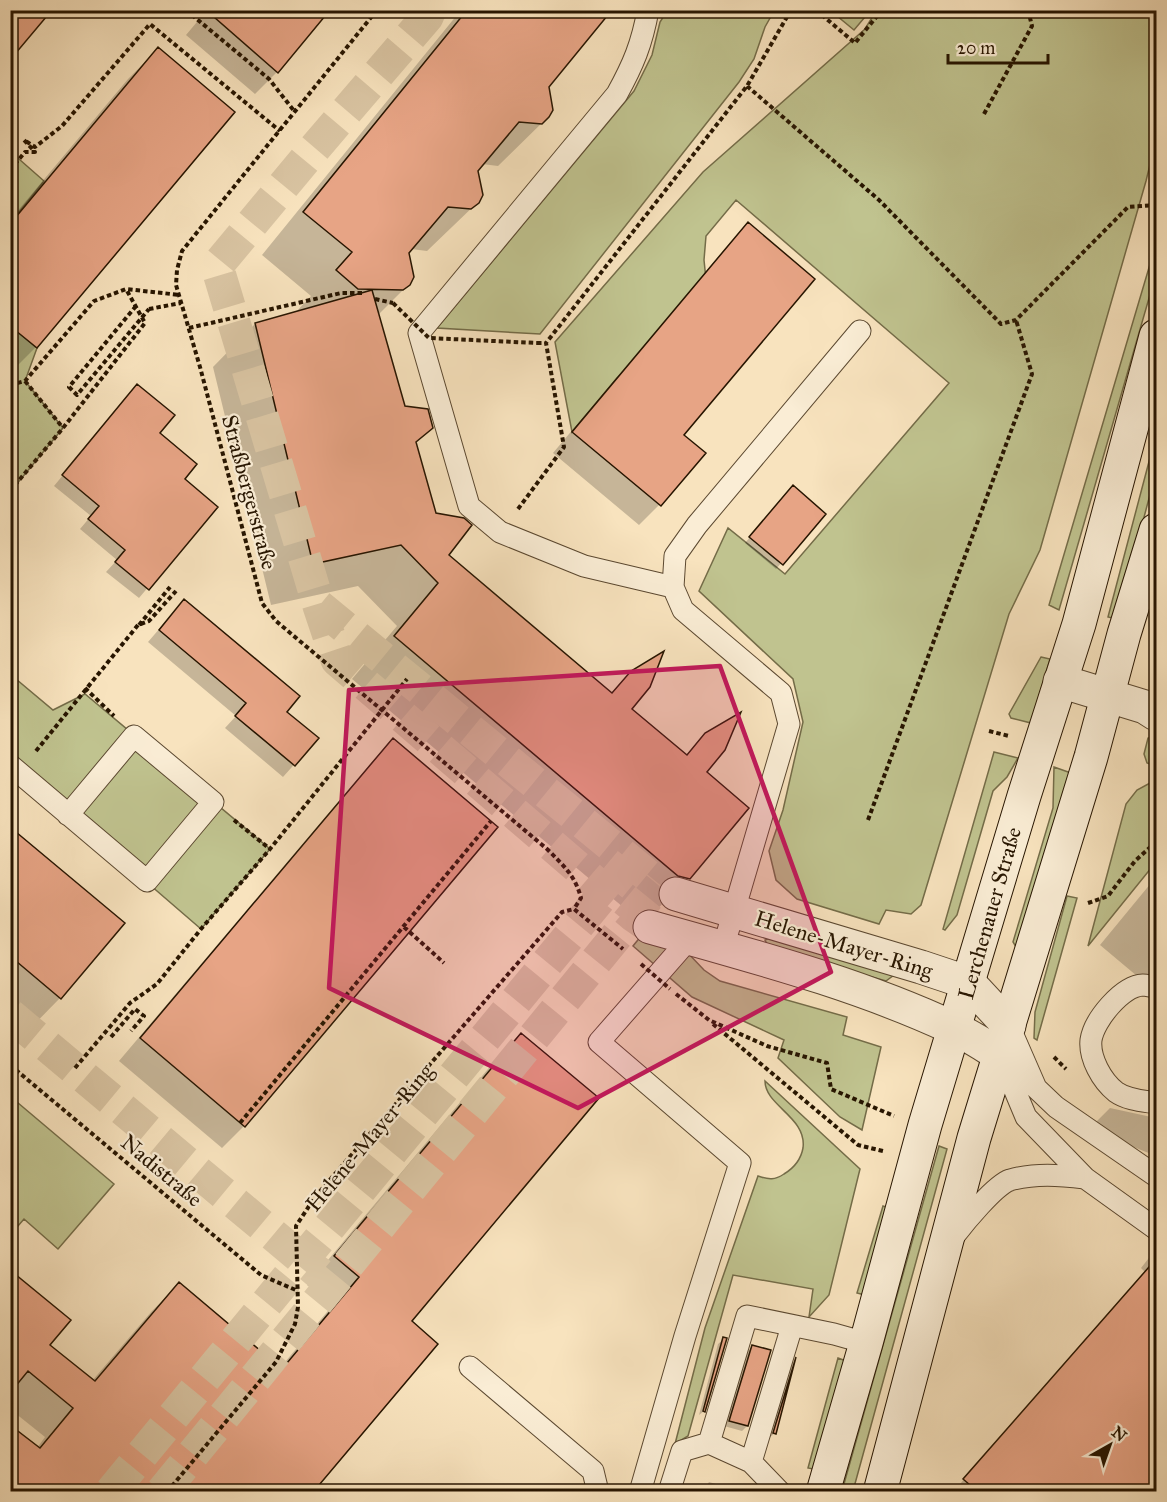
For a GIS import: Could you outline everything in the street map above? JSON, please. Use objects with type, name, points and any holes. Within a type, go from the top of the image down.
[{"type":"main road","name":"Lerchenauer Straße","points":[[823,1491],[925,1125],[1079,624],[1156,336]]},
{"type":"main road","points":[[880,1491],[974,1138],[1156,530]]},
{"type":"main road","points":[[1060,681],[1145,707],[1156,714]]},
{"type":"main road","name":"Helene-Mayer-Ring","points":[[676,894],[910,963],[969,983],[1004,1041]]},
{"type":"main road","name":"Helene-Mayer-Ring","points":[[650,927],[863,992],[955,1029],[1004,1041]]},
{"type":"lane","points":[[648,10],[643,39],[617,94],[419,333],[470,506],[500,532],[584,566],[673,587],[675,556],[697,525],[860,331]]},
{"type":"lane","name":"Helene-Mayer-Ring","points":[[673,587],[683,610],[781,693],[789,724],[732,910],[723,948]]},
{"type":"lane","points":[[15,769],[68,814],[147,881],[213,802],[134,736],[68,814]]},
{"type":"lane","points":[[640,1491],[685,1336],[740,1164],[600,1042],[690,939]]},
{"type":"lane","points":[[1156,987],[1141,985],[1118,997],[1097,1022],[1091,1041],[1097,1071],[1117,1093],[1137,1100],[1156,1103]]},
{"type":"lane","points":[[1004,1041],[1036,1088],[1056,1107],[1156,1176]]},
{"type":"lane","points":[[1004,1041],[1026,1117],[1085,1178],[1156,1229]]},
{"type":"lane","points":[[947,1246],[972,1212],[1008,1180],[1050,1174],[1085,1178]]},
{"type":"lane","points":[[710,1443],[747,1317],[834,1334],[866,1343]]},
{"type":"lane","points":[[751,1462],[792,1326]]},
{"type":"lane","points":[[470,1367],[593,1471],[598,1491]]},
{"type":"lane","points":[[669,1491],[682,1451],[710,1443],[751,1462],[780,1491]]},
{"type":"path","points":[[186,10],[269,79],[295,112]]},
{"type":"path","name":"Straßbergerstraße","points":[[377,10],[182,252],[176,285],[262,603],[276,621],[547,849],[577,882],[581,898],[574,909]]},
{"type":"path","points":[[500,532],[564,447],[546,343],[747,86],[791,10]]},
{"type":"path","points":[[816,10],[855,43],[882,10]]},
{"type":"path","points":[[984,114],[1032,26],[1028,10]]},
{"type":"path","points":[[10,170],[26,152],[34,152],[24,140],[35,147],[62,126],[150,24],[280,131]]},
{"type":"path","points":[[747,86],[879,200],[1001,324],[1016,320],[1128,207],[1156,205]]},
{"type":"path","points":[[10,490],[63,428],[145,323],[126,289]]},
{"type":"path","points":[[10,385],[25,381],[94,301],[126,289],[180,295]]},
{"type":"path","points":[[189,328],[341,293],[362,293]]},
{"type":"path","points":[[375,299],[393,303],[429,338],[546,343]]},
{"type":"path","points":[[136,306],[69,387],[77,395],[148,309],[181,303]]},
{"type":"path","points":[[868,820],[1032,374],[1016,320]]},
{"type":"path","points":[[25,381],[63,428]]},
{"type":"path","points":[[15,769],[170,587]]},
{"type":"path","points":[[138,625],[149,621],[176,591]]},
{"type":"path","points":[[75,1068],[130,1003],[157,984],[270,849],[407,679]]},
{"type":"path","points":[[85,688],[134,736]]},
{"type":"path","points":[[213,802],[270,849]]},
{"type":"path","points":[[240,1123],[491,821]]},
{"type":"path","points":[[1088,903],[1108,896],[1135,861],[1156,842]]},
{"type":"path","points":[[574,909],[608,937]]},
{"type":"path","name":"Helene-Mayer-Ring","points":[[167,1491],[276,1362],[295,1324],[298,1307],[296,1226],[315,1197],[562,912],[574,909]]},
{"type":"path","points":[[404,927],[444,963]]},
{"type":"path","points":[[641,964],[858,1145],[884,1152]]},
{"type":"path","points":[[111,1037],[135,1008],[144,1016],[131,1031]]},
{"type":"path","points":[[709,1020],[767,1046],[827,1063],[831,1089],[882,1112]]},
{"type":"path","name":"Nadistraße","points":[[10,1065],[261,1275],[298,1291]]},
{"type":"highlighted area","points":[[720,666],[831,972],[578,1108],[329,988],[349,690]]},
{"type":"green space","points":[[667,11],[774,11],[765,27],[754,59],[739,82],[540,334],[437,328],[634,91],[652,55],[660,22]]},
{"type":"green space","points":[[831,11],[870,11],[854,30]]},
{"type":"green space","points":[[876,11],[1156,11],[1156,140],[1040,550],[1009,614],[921,905],[911,914],[886,910],[879,924],[797,899],[776,880],[769,851],[783,810],[803,722],[793,679],[699,591],[728,528],[785,574],[949,383],[736,200],[706,236],[704,260],[708,299],[617,378],[572,432],[555,342],[703,172],[865,29]]},
{"type":"green space","points":[[11,152],[44,181],[11,222]]},
{"type":"green space","points":[[1156,244],[1156,274],[1059,610],[1049,605]]},
{"type":"green space","points":[[11,326],[37,348],[25,381],[63,428],[11,491]]},
{"type":"green space","points":[[1156,382],[1156,472],[1117,619],[1108,617],[1151,454],[1153,434],[1149,418]]},
{"type":"green space","points":[[1041,657],[1050,659],[1031,723],[1011,718],[1009,714]]},
{"type":"green space","points":[[10,674],[53,710],[85,694],[270,849],[201,929],[11,765]]},
{"type":"green space","points":[[1156,736],[1156,766],[1147,763],[1144,754],[1148,738]]},
{"type":"green space","points":[[994,752],[1018,758],[1007,777],[993,791],[957,915],[945,930],[943,929]]},
{"type":"green space","points":[[1054,767],[1071,773],[1016,947],[1013,942],[1053,808]]},
{"type":"green space","points":[[1150,783],[1156,783],[1156,862],[1088,946],[1126,804],[1137,790]]},
{"type":"green space","points":[[1067,896],[1077,898],[1037,1040],[1034,1038],[1035,1012]]},
{"type":"green space","points":[[650,925],[686,951],[704,970],[720,981],[847,1017],[843,1035],[881,1047],[862,1130],[840,1117],[778,1058],[784,1040],[692,997],[633,946]]},
{"type":"green space","points":[[774,936],[894,975],[886,981],[769,948],[765,940]]},
{"type":"green space","points":[[765,1081],[860,1169],[829,1295],[809,1317],[813,1289],[733,1275],[688,1436],[675,1444],[705,1328],[758,1176],[772,1179],[788,1172],[799,1159],[803,1148],[803,1137],[799,1128],[771,1098]]},
{"type":"green space","points":[[11,1097],[114,1184],[58,1249],[24,1219],[11,1234]]},
{"type":"green space","points":[[939,1146],[947,1149],[853,1491],[842,1491]]},
{"type":"green space","points":[[883,1206],[889,1208],[865,1295],[857,1293]]},
{"type":"green space","points":[[838,1358],[846,1361],[818,1470],[808,1468]]},
{"type":"building","points":[[10,10],[52,10],[10,60]]},
{"type":"building","points":[[206,10],[330,10],[278,73]]},
{"type":"building","points":[[467,10],[612,10],[549,87],[553,110],[549,117],[542,124],[519,122],[478,171],[483,195],[479,203],[471,209],[448,207],[409,253],[414,277],[410,285],[403,290],[358,289],[336,270],[352,252],[303,212]]},
{"type":"building","points":[[158,47],[235,112],[37,348],[10,326],[10,224]]},
{"type":"building","points":[[748,222],[815,279],[684,435],[706,453],[661,506],[572,432]]},
{"type":"building","points":[[372,290],[405,406],[428,409],[433,428],[416,442],[436,513],[464,518],[472,525],[449,555],[612,693],[631,671],[664,651],[650,687],[632,709],[687,755],[705,733],[741,712],[725,750],[707,772],[749,808],[690,879],[678,876],[394,636],[438,583],[401,545],[313,564],[255,323]]},
{"type":"building","points":[[137,384],[175,415],[160,433],[197,464],[185,479],[218,507],[149,590],[115,562],[125,550],[88,519],[99,506],[62,475]]},
{"type":"building","points":[[793,485],[826,514],[783,565],[749,537]]},
{"type":"building","points":[[184,599],[300,696],[287,712],[319,738],[295,766],[235,716],[246,703],[159,630]]},
{"type":"building","points":[[393,738],[498,827],[245,1127],[140,1038]]},
{"type":"building","points":[[10,827],[125,923],[61,999],[10,956]]},
{"type":"building","points":[[521,1033],[599,1098],[412,1321],[438,1344],[314,1491],[10,1491],[10,1425],[40,1448],[73,1408],[28,1371],[10,1393],[10,1270],[71,1320],[50,1345],[95,1381],[179,1282],[282,1369],[359,1277],[334,1256]]},
{"type":"building","points":[[1156,1259],[1156,1491],[977,1491],[963,1479]]},
{"type":"building","points":[[723,1337],[727,1338],[705,1412],[703,1411]]},
{"type":"building","points":[[752,1345],[771,1350],[748,1426],[729,1421]]},
{"type":"building","points":[[796,1357],[776,1434],[773,1433]]},
{"type":"tunnel","points":[[430,10],[427,17],[217,266],[337,660],[634,916],[650,927]]},
{"type":"tunnel","points":[[319,606],[647,875]]},
{"type":"tunnel","points":[[111,1492],[631,861]]},
{"type":"tunnel","points":[[162,1492],[659,884]]},
{"type":"tunnel","points":[[10,1015],[320,1274]]}]
